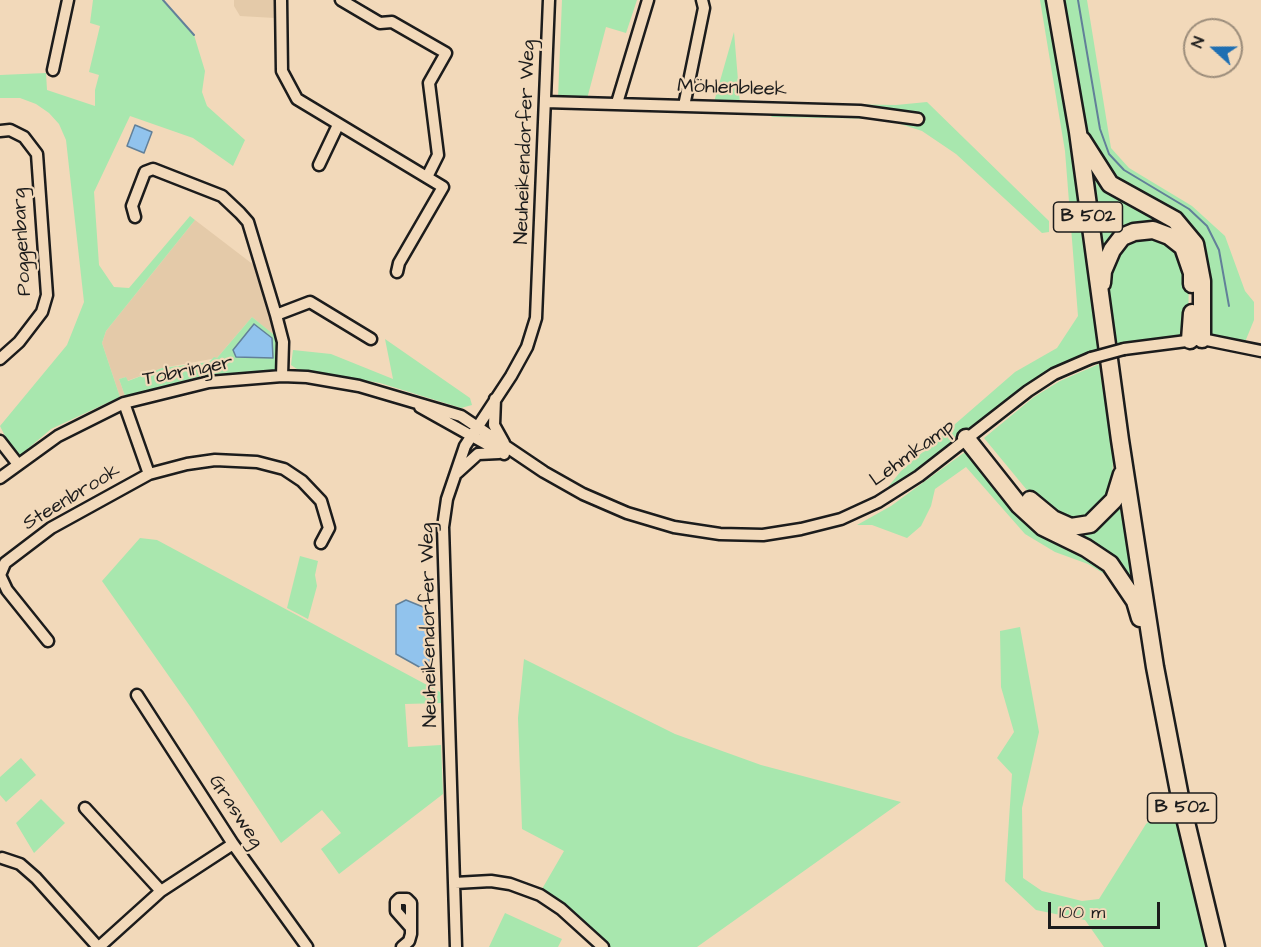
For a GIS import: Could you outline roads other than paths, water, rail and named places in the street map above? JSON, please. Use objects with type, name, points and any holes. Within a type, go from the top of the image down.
[{"type":"highway","name":"B 502","points":[[1055,0],[1078,132],[1124,467],[1155,667],[1180,797],[1216,947]]},
{"type":"highway","points":[[1078,132],[1088,152],[1110,184],[1175,220],[1195,244],[1202,281],[1196,340]]},
{"type":"highway","points":[[1101,302],[1103,271],[1112,250],[1122,237],[1134,232],[1153,230],[1169,236],[1183,247],[1192,273],[1196,340]]},
{"type":"highway","points":[[971,435],[1035,506],[1053,519],[1071,526],[1090,524],[1114,500],[1124,467]]},
{"type":"highway","points":[[971,435],[1019,505],[1043,527],[1086,548],[1110,564],[1135,601],[1155,667]]},
{"type":"street","points":[[53,70],[68,0]]},
{"type":"street","points":[[281,0],[280,61],[286,82],[297,99],[443,187],[399,262],[397,272]]},
{"type":"street","points":[[341,0],[380,22],[392,22],[446,53],[429,83],[438,155],[427,177]]},
{"type":"street","name":"Neuheikendorfer Weg","points":[[456,947],[443,527],[454,476],[473,431],[511,376],[527,347],[536,318],[549,0]]},
{"type":"street","points":[[617,104],[648,0]]},
{"type":"street","points":[[684,106],[704,8],[702,0]]},
{"type":"street","name":"Möhlenbleek","points":[[545,102],[878,112],[918,119]]},
{"type":"street","points":[[319,165],[338,125]]},
{"type":"street","name":"Poggenbarg","points":[[0,131],[10,130],[24,137],[37,154],[48,295],[42,312],[19,342],[0,359]]},
{"type":"street","points":[[135,217],[132,206],[145,172],[153,169],[222,196],[248,222],[283,342],[282,376]]},
{"type":"street","points":[[276,315],[310,302],[371,339]]},
{"type":"street","points":[[1196,340],[1261,351]]},
{"type":"street","name":"Lehmkamp","points":[[508,452],[604,503],[674,527],[720,534],[763,535],[801,529],[841,519],[878,502],[919,476],[1046,380],[1091,358],[1124,349],[1196,340]]},
{"type":"street","name":"Tobringer","points":[[0,478],[17,463],[58,436],[124,403],[209,382],[282,376],[338,382],[461,416],[473,431]]},
{"type":"street","points":[[495,398],[496,430],[508,452]]},
{"type":"street","points":[[124,403],[148,474]]},
{"type":"street","points":[[473,431],[508,452]]},
{"type":"street","points":[[0,441],[17,463]]},
{"type":"street","points":[[454,476],[478,454],[508,452]]},
{"type":"street","name":"Steenbrook","points":[[48,641],[7,590],[0,575],[5,563],[51,528],[148,474],[187,464],[215,460],[257,462],[284,469],[302,481],[321,501],[329,528],[321,543]]},
{"type":"street","name":"Grasweg","points":[[137,695],[233,844],[305,946]]},
{"type":"street","points":[[85,808],[162,891]]},
{"type":"street","points":[[2,858],[20,864],[36,878],[98,947],[162,891],[233,844]]},
{"type":"street","points":[[455,883],[491,881],[510,884],[540,895],[561,909],[603,947]]},
{"type":"street","points":[[402,947],[409,941],[411,928]]},
{"type":"water","points":[[135,125],[152,132],[144,153],[127,146]]},
{"type":"water","points":[[254,324],[272,338],[273,358],[236,357],[233,350]]},
{"type":"water","points":[[406,600],[428,609],[430,673],[396,654],[396,605]]},
{"type":"waterway","points":[[163,0],[194,35]]},
{"type":"waterway","points":[[1078,0],[1100,129],[1109,154],[1124,170],[1189,209],[1207,226],[1219,250],[1229,306]]}]
